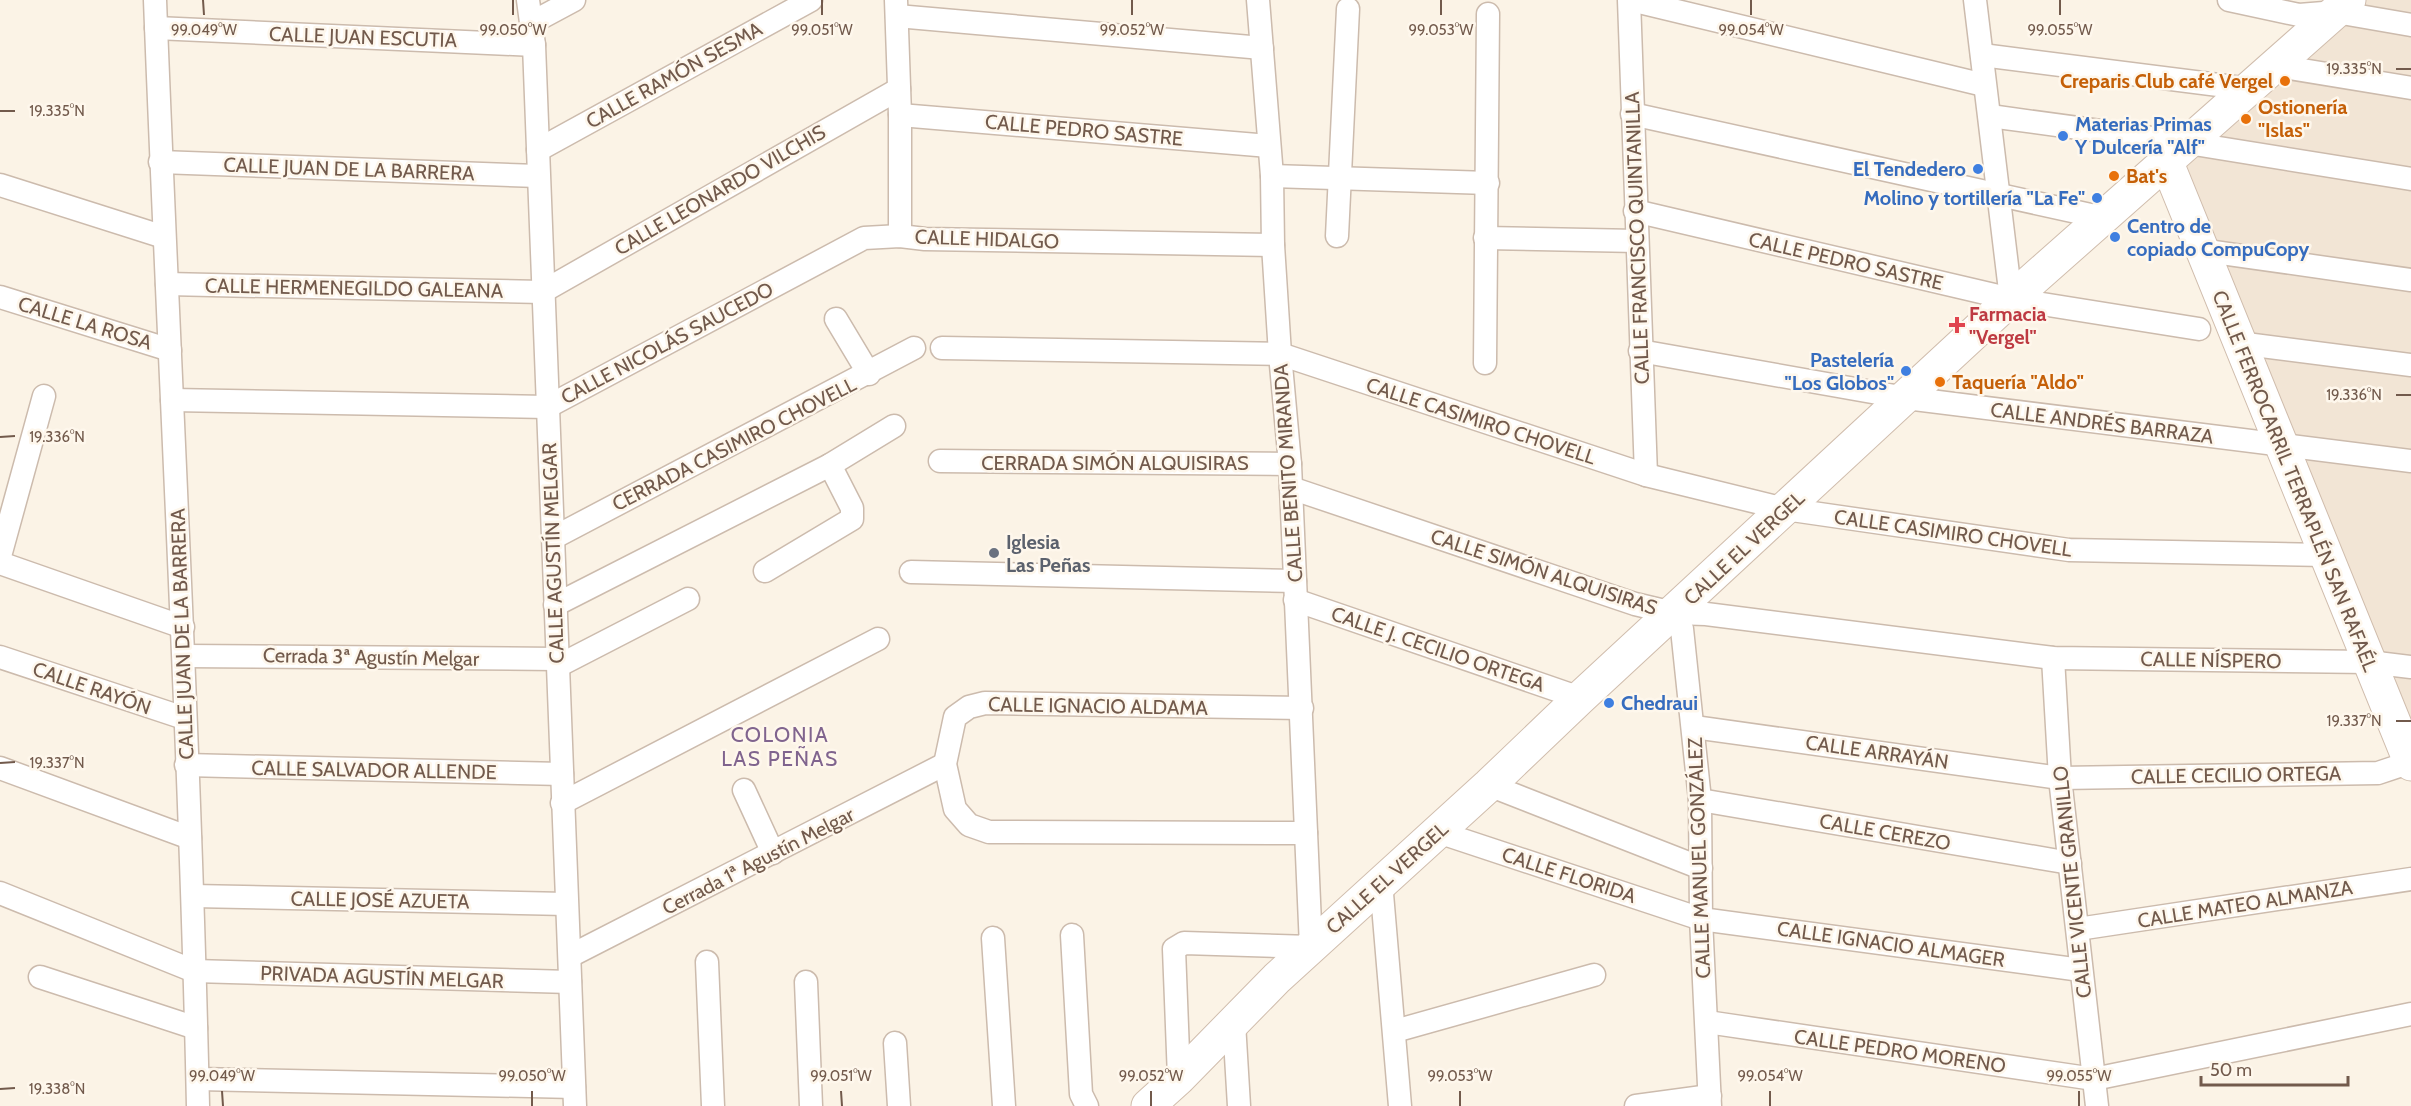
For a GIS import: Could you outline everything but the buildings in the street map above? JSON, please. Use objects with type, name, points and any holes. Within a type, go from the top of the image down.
[{"type":"street","name":"CALLE JUAN DE LA BARRERA","points":[[155,0],[160,162],[183,627],[184,718],[193,896],[198,1106]]},
{"type":"street","name":"CALLE AGUSTÍN MELGAR","points":[[528,0],[533,22],[534,45],[574,1096]]},
{"type":"street","points":[[533,22],[574,0]]},
{"type":"street","name":"CALLE RAMÓN SESMA","points":[[538,150],[811,0]]},
{"type":"street","name":"CALLE BENITO MIRANDA","points":[[1258,0],[1272,176],[1273,245],[1280,354],[1290,464],[1311,947]]},
{"type":"street","points":[[1630,0],[1984,85]]},
{"type":"street","name":"CALLE FRANCISCO QUINTANILLA","points":[[1630,0],[1635,211],[1646,476]]},
{"type":"street","points":[[1975,0],[2011,299]]},
{"type":"street","points":[[2229,0],[2299,15],[2342,6],[2411,25]]},
{"type":"street","name":"CALLE EL VERGEL","points":[[1164,1095],[1311,947],[1490,785],[1580,698],[2011,299],[2277,66],[2342,6]]},
{"type":"street","points":[[897,8],[1263,48]]},
{"type":"street","name":"CALLE HIDALGO","points":[[897,8],[900,236],[925,239],[1273,245]]},
{"type":"street","points":[[1337,236],[1348,9]]},
{"type":"street","points":[[1485,363],[1488,14]]},
{"type":"street","name":"CALLE JUAN ESCUTIA","points":[[156,28],[534,45]]},
{"type":"street","points":[[1982,55],[2250,89]]},
{"type":"street","points":[[2277,66],[2411,88]]},
{"type":"street","name":"CALLE LEONARDO VILCHIS","points":[[542,292],[899,89]]},
{"type":"street","points":[[1632,114],[2104,218]]},
{"type":"street","name":"CALLE PEDRO SASTRE","points":[[900,115],[1269,146]]},
{"type":"street","points":[[1990,116],[2178,153],[2411,179]]},
{"type":"street","name":"CALLE FERROCARRIL TERRAPLÉN SAN RAFAÉL","points":[[2178,153],[2200,250],[2411,763]]},
{"type":"street","name":"CALLE JUAN DE LA BARRERA","points":[[160,162],[538,176]]},
{"type":"street","points":[[1272,176],[1488,183]]},
{"type":"street","points":[[0,185],[164,237]]},
{"type":"street","name":"CALLE PEDRO SASTRE","points":[[1635,211],[2011,299],[2199,329]]},
{"type":"street","name":"CALLE NICOLÁS SAUCEDO","points":[[172,400],[547,407],[864,238],[900,236]]},
{"type":"street","points":[[1485,238],[1637,241]]},
{"type":"street","points":[[2200,250],[2411,280]]},
{"type":"street","name":"CALLE HERMENEGILDO GALEANA","points":[[166,284],[542,292]]},
{"type":"street","name":"CALLE LA ROSA","points":[[0,297],[170,350]]},
{"type":"street","points":[[836,320],[869,374]]},
{"type":"street","points":[[2238,343],[2411,365]]},
{"type":"street","name":"CERRADA CASIMIRO CHOVELL","points":[[554,538],[869,374],[914,348]]},
{"type":"street","points":[[942,348],[1280,354]]},
{"type":"street","name":"CALLE ANDRÉS BARRAZA","points":[[1640,351],[1906,398],[2281,446],[2411,460]]},
{"type":"street","name":"CALLE CASIMIRO CHOVELL","points":[[1280,354],[1646,476],[1785,509],[2069,550],[2325,555]]},
{"type":"street","points":[[0,556],[44,396]]},
{"type":"street","points":[[555,605],[830,465],[894,426]]},
{"type":"street","name":"CERRADA SIMÓN ALQUISIRAS","points":[[940,461],[1290,464]]},
{"type":"street","points":[[765,571],[852,519],[852,508],[830,465]]},
{"type":"street","name":"CALLE SIMÓN ALQUISIRAS","points":[[1291,488],[1635,604],[1673,613],[1706,614],[2053,658]]},
{"type":"street","points":[[0,562],[183,627]]},
{"type":"street","name":"CALLE J. CECILIO ORTEGA","points":[[911,572],[1295,590],[1580,698]]},
{"type":"street","name":"Cerrada 3ª Agustín Melgar","points":[[184,656],[557,663],[688,599]]},
{"type":"street","name":"CALLE MANUEL GONZÁLEZ","points":[[1673,613],[1682,629],[1700,800],[1701,919],[1710,1101]]},
{"type":"street","points":[[562,803],[878,639]]},
{"type":"street","name":"CALLE RAYÓN","points":[[0,657],[184,718]]},
{"type":"street","name":"CALLE NÍSPERO","points":[[2053,658],[2369,662],[2411,667]]},
{"type":"street","name":"CALLE VICENTE GRANILLO","points":[[2053,658],[2060,778],[2097,1106]]},
{"type":"street","name":"CALLE IGNACIO ALDAMA","points":[[1302,708],[985,703],[969,707],[955,717],[945,765],[956,809],[969,825],[989,832],[1306,833]]},
{"type":"street","name":"CALLE ARRAYÁN","points":[[1694,727],[2060,778]]},
{"type":"street","name":"CALLE CECILIO ORTEGA","points":[[2060,778],[2378,773],[2411,763]]},
{"type":"street","name":"CALLE SALVADOR ALLENDE","points":[[186,765],[562,774]]},
{"type":"street","name":"Cerrada 1ª Agustín Melgar","points":[[570,956],[945,765]]},
{"type":"street","points":[[0,768],[189,838]]},
{"type":"street","points":[[1490,785],[1701,868]]},
{"type":"street","points":[[744,790],[773,853]]},
{"type":"street","name":"CALLE CEREZO","points":[[1700,800],[2070,863]]},
{"type":"street","name":"CALLE FLORIDA","points":[[1438,831],[1701,919]]},
{"type":"street","name":"CALLE MATEO ALMANZA","points":[[2078,929],[2411,879]]},
{"type":"street","points":[[1381,882],[1400,1106]]},
{"type":"street","points":[[0,893],[194,971]]},
{"type":"street","name":"CALLE JOSÉ AZUETA","points":[[193,896],[566,904]]},
{"type":"street","name":"CALLE IGNACIO ALMAGER","points":[[1701,919],[2081,970]]},
{"type":"street","points":[[1072,935],[1081,1094],[1087,1106]]},
{"type":"street","points":[[993,938],[1004,1106]]},
{"type":"street","points":[[1164,1095],[1174,949],[1184,943],[1311,947]]},
{"type":"street","points":[[707,962],[713,1106]]},
{"type":"street","name":"PRIVADA AGUSTÍN MELGAR","points":[[194,971],[570,982]]},
{"type":"street","points":[[1395,1031],[1594,975]]},
{"type":"street","points":[[40,977],[196,1028]]},
{"type":"street","points":[[806,982],[811,1106]]},
{"type":"street","name":"CALLE PEDRO MORENO","points":[[1707,1022],[2094,1079],[2411,1014]]},
{"type":"street","points":[[1234,1023],[1239,1106]]},
{"type":"street","points":[[895,1043],[899,1106]]},
{"type":"street","points":[[198,1079],[574,1096]]},
{"type":"street","points":[[1636,1106],[1710,1101]]},
{"type":"shaded area","points":[[2349,0],[2411,0],[2411,764],[2167,163]]},
{"type":"place","name":"Creparis Club café Vergel","points":[[2285,81]]},
{"type":"place","name":"Ostionería \"Islas\"","points":[[2246,119]]},
{"type":"place","name":"Materias Primas Y Dulcería \"Alf\"","points":[[2063,136]]},
{"type":"place","name":"El Tendedero","points":[[1978,169]]},
{"type":"place","name":"Bat's","points":[[2114,176]]},
{"type":"place","name":"Molino y tortillería \"La Fe\"","points":[[2097,198]]},
{"type":"place","name":"Centro de copiado CompuCopy","points":[[2115,237]]},
{"type":"place","name":"Farmacia \"Vergel\"","points":[[1957,325]]},
{"type":"place","name":"Pastelería \"Los Globos\"","points":[[1906,371]]},
{"type":"place","name":"Taquería \"Aldo\"","points":[[1940,382]]},
{"type":"place","name":"Iglesia Las Peñas","points":[[994,553]]},
{"type":"place","name":"Chedraui","points":[[1609,703]]},
{"type":"district","name":"COLONIA LAS PEÑAS","points":[[780,746]]}]
